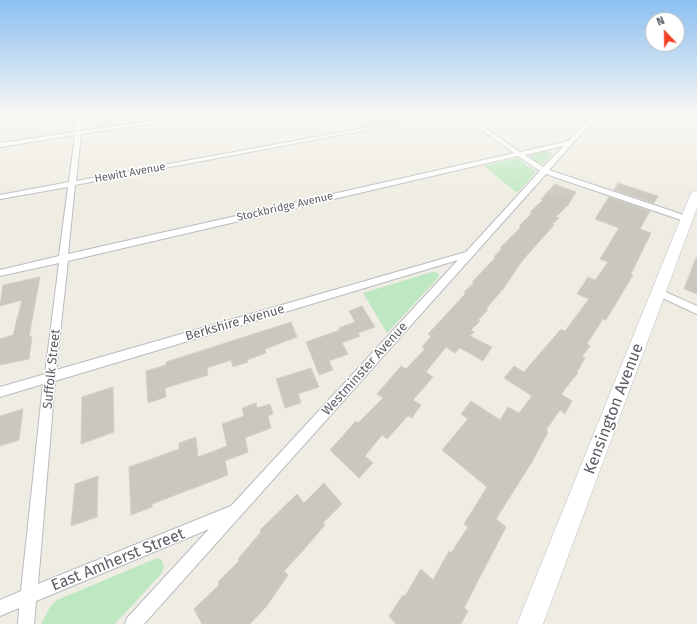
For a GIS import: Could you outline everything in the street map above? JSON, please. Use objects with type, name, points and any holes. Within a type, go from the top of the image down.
[{"type":"street","points":[[0,146],[17,143]]},
{"type":"street","name":"Suffolk Street","points":[[26,624],[50,377],[77,143]]},
{"type":"street","name":"Hewitt Avenue","points":[[0,197],[289,143]]},
{"type":"street","points":[[503,143],[544,171],[687,219]]},
{"type":"street","name":"Stockbridge Avenue","points":[[0,273],[566,143]]},
{"type":"street","name":"Westminster Avenue","points":[[133,624],[570,143]]},
{"type":"street","name":"Kensington Avenue","points":[[530,624],[697,193]]},
{"type":"street","name":"Berkshire Avenue","points":[[0,392],[469,254]]},
{"type":"street","points":[[659,293],[697,310]]},
{"type":"street","name":"East Amherst Street","points":[[0,608],[236,511]]},
{"type":"green space","points":[[547,151],[551,152],[552,154],[543,164],[538,163],[530,157],[531,155]]},
{"type":"green space","points":[[518,158],[536,172],[517,193],[484,166]]},
{"type":"green space","points":[[436,272],[439,275],[438,278],[387,333],[363,293]]},
{"type":"green space","points":[[157,558],[162,560],[164,567],[161,574],[115,624],[41,624],[50,607],[57,600]]},
{"type":"building","points":[[618,183],[658,196],[654,203],[614,190]]},
{"type":"building","points":[[555,184],[576,192],[568,205],[556,217],[559,218],[552,224],[554,225],[522,261],[503,289],[486,309],[488,310],[478,320],[480,321],[471,330],[474,332],[470,336],[492,347],[483,361],[460,348],[455,353],[446,347],[426,372],[433,377],[413,400],[421,405],[412,418],[408,416],[387,439],[382,435],[365,456],[373,463],[359,478],[330,450],[356,421],[358,423],[383,398],[377,394],[401,366],[406,369],[425,349],[422,347],[431,336],[428,334],[466,293],[464,292],[474,283],[472,282],[495,258],[494,257],[502,248],[500,248],[521,227],[519,226],[532,213],[530,212],[543,200],[541,199]]},
{"type":"building","points":[[609,197],[650,211],[640,229],[651,233],[631,274],[633,275],[606,320],[603,319],[587,344],[590,346],[582,357],[585,358],[577,372],[578,373],[561,394],[572,401],[565,414],[560,410],[546,430],[548,432],[532,462],[496,519],[506,527],[464,608],[468,611],[461,624],[396,624],[389,616],[403,595],[405,596],[421,569],[433,580],[449,551],[451,553],[468,527],[464,524],[487,487],[442,450],[468,419],[461,414],[471,401],[500,420],[508,407],[519,413],[532,396],[504,378],[514,366],[524,372],[561,329],[565,331],[589,299],[577,294],[588,277],[595,280],[608,262],[600,259],[619,228],[595,219]]},
{"type":"building","points":[[697,258],[697,294],[684,289]]},
{"type":"building","points":[[40,277],[29,337],[32,336],[29,359],[0,365],[0,339],[13,335],[22,300],[0,306],[3,285]]},
{"type":"building","points":[[362,306],[375,327],[358,333],[360,336],[342,343],[348,354],[329,361],[333,370],[319,375],[306,342],[340,330],[339,328],[355,322],[349,311]]},
{"type":"building","points":[[291,322],[297,337],[265,349],[266,353],[247,360],[248,362],[233,367],[231,360],[207,368],[208,375],[165,388],[166,397],[148,403],[146,371],[166,365],[166,362]]},
{"type":"building","points":[[311,368],[319,387],[298,394],[301,403],[285,408],[276,379]]},
{"type":"building","points":[[113,387],[114,432],[81,444],[82,397]]},
{"type":"building","points":[[256,403],[257,408],[270,404],[273,414],[268,416],[271,428],[245,438],[248,452],[225,461],[228,475],[152,504],[152,507],[131,515],[129,467],[179,449],[179,443],[196,437],[198,457],[227,446],[222,424],[244,416],[242,408]]},
{"type":"building","points":[[23,409],[19,440],[0,446],[0,416]]},
{"type":"building","points":[[98,476],[97,517],[71,526],[75,484]]},
{"type":"building","points":[[324,483],[342,504],[323,523],[325,525],[284,571],[288,575],[266,607],[250,624],[202,624],[194,609],[219,585],[218,582],[239,561],[238,559],[261,532],[260,530],[297,494],[304,503]]}]
